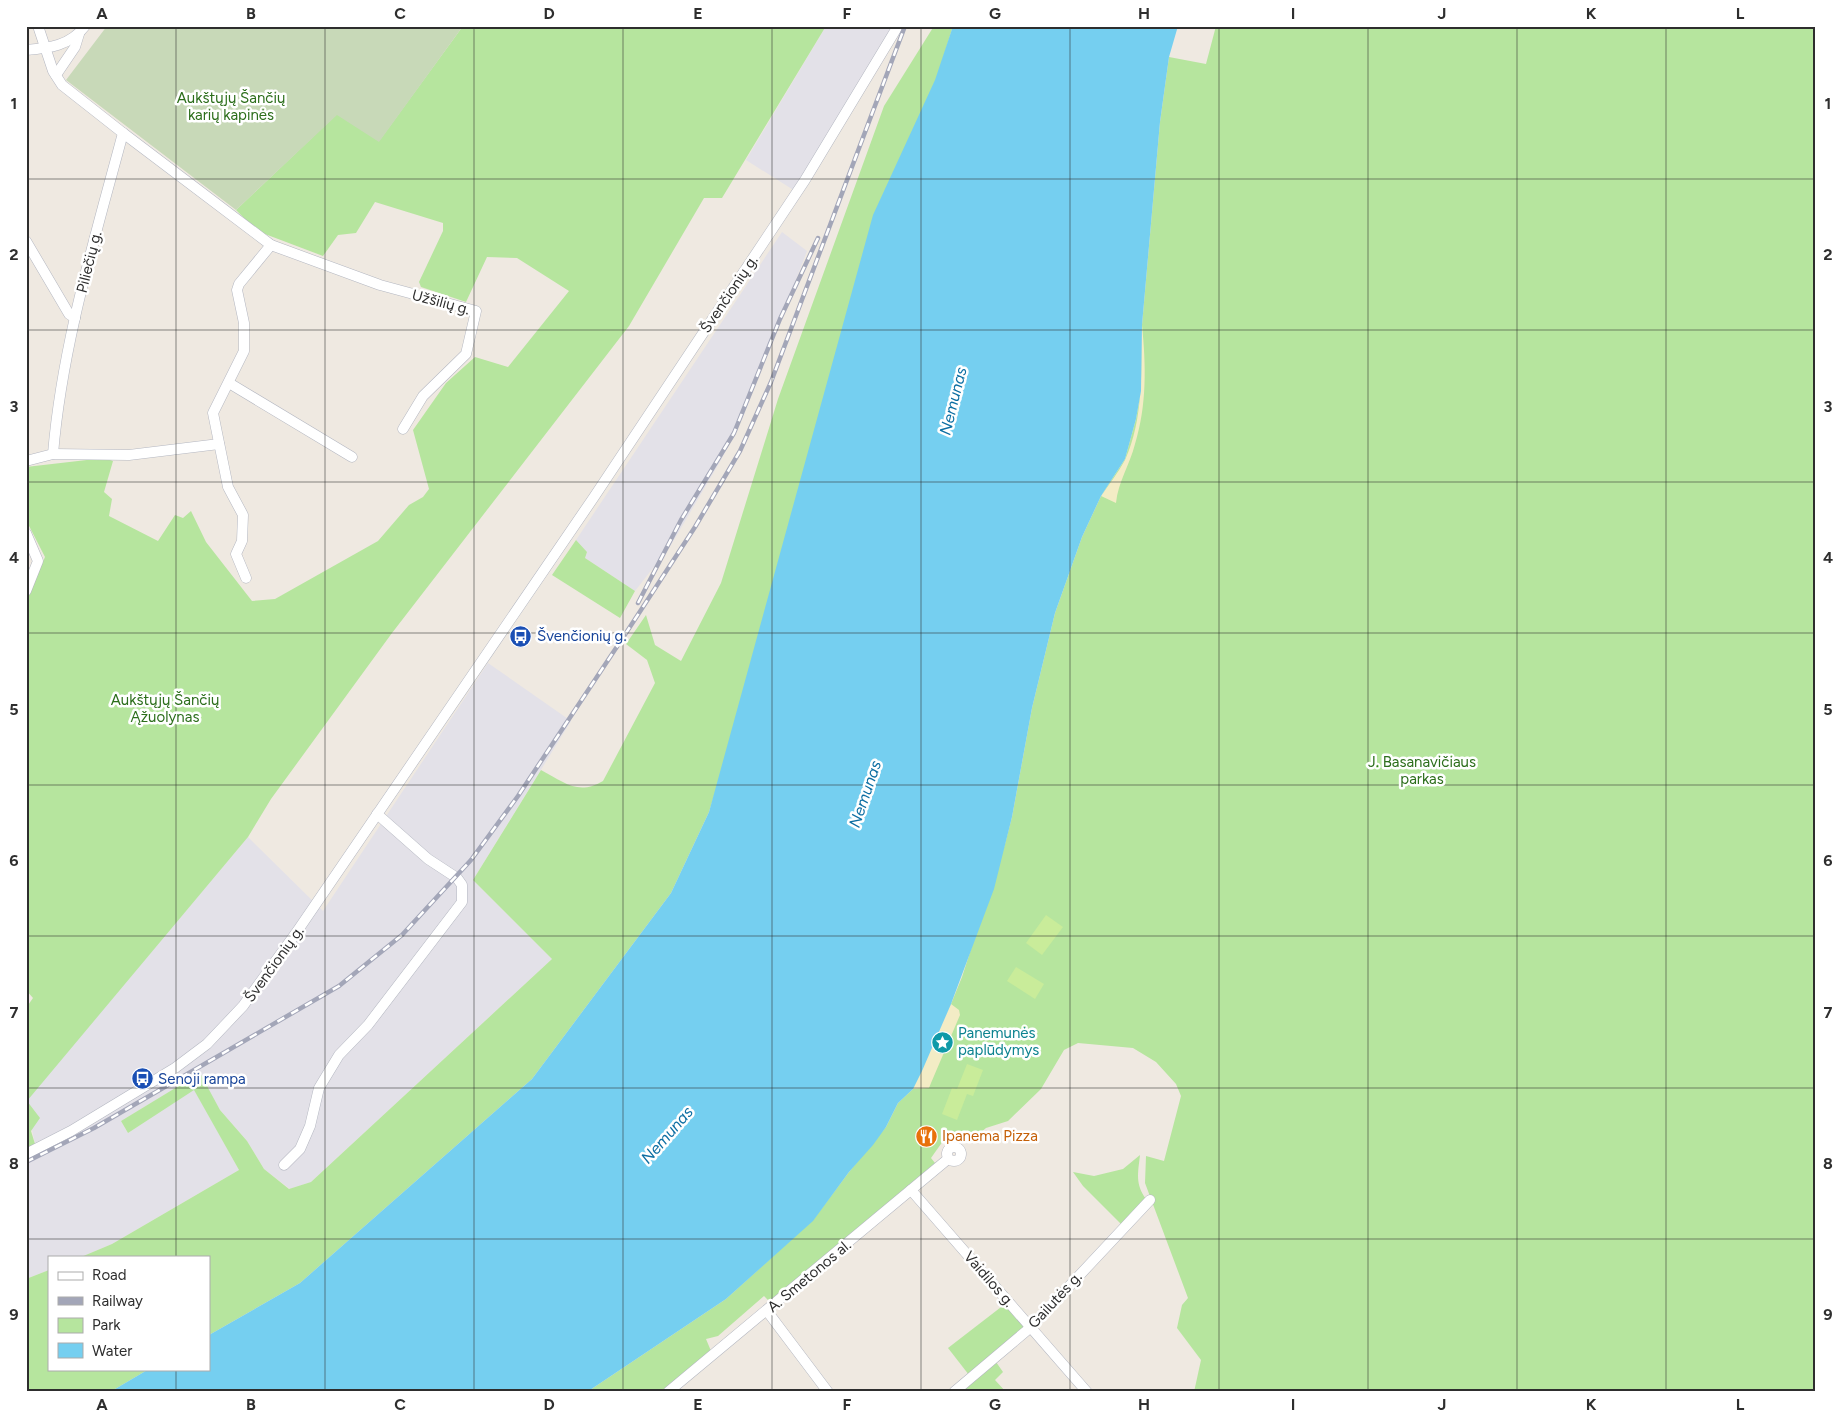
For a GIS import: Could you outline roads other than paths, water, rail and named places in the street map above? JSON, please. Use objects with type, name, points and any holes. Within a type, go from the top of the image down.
[{"type":"street","points":[[38,26],[56,75],[62,85],[123,133]]},
{"type":"street","name":"Švenčionių g.","points":[[26,1154],[71,1131],[175,1068],[208,1044],[243,1006],[578,521],[805,180],[898,26]]},
{"type":"street","points":[[26,50],[67,43],[82,30]]},
{"type":"street","points":[[56,75],[75,47],[82,30]]},
{"type":"street","name":"Užšilių g.","points":[[123,133],[271,245],[389,288],[476,311],[466,354],[423,396],[403,429]]},
{"type":"street","name":"Piliečių g.","points":[[52,454],[75,318],[123,133]]},
{"type":"street","points":[[26,241],[69,314],[75,318]]},
{"type":"street","points":[[246,578],[236,554],[242,541],[243,515],[228,487],[213,413],[244,351],[245,340],[237,290],[239,284],[271,245]]},
{"type":"street","points":[[229,383],[352,457]]},
{"type":"street","points":[[26,461],[52,454],[129,455],[219,444]]},
{"type":"street","points":[[26,533],[38,561],[26,591]]},
{"type":"street","points":[[284,1165],[300,1149],[310,1126],[319,1088],[339,1055],[368,1024],[462,902],[462,886],[457,878],[428,860],[377,814]]},
{"type":"street","name":"A. Smetonos al.","points":[[668,1392],[948,1159]]},
{"type":"street","name":"Vaidilos g.","points":[[911,1190],[1087,1392]]},
{"type":"street","name":"Gailutės g.","points":[[954,1392],[1030,1327],[1150,1200]]},
{"type":"street","points":[[767,1311],[828,1392]]},
{"type":"water","name":"Nemunas","points":[[953,26],[1178,26],[1169,57],[1160,122],[1142,325],[1141,391],[1136,419],[1125,459],[1101,496],[1082,537],[1055,613],[1032,708],[1012,817],[994,889],[951,1004],[913,1089],[898,1103],[886,1127],[849,1172],[813,1221],[726,1299],[587,1392],[110,1392],[147,1370],[210,1370],[210,1334],[300,1283],[532,1079],[671,893],[709,812],[873,215],[935,80]]},
{"type":"railway","points":[[26,1162],[94,1128],[339,986],[402,935],[471,860],[518,796],[626,633],[695,527],[740,451],[771,382],[905,26]]},
{"type":"railway","points":[[638,603],[681,520],[734,433],[780,319],[818,238]]},
{"type":"place","name":"Švenčionių g.","points":[[521,636]]},
{"type":"place","name":"Panemunės paplūdymys","points":[[942,1042]]},
{"type":"place","name":"Senoji rampa","points":[[142,1079]]},
{"type":"place","name":"Ipanema Pizza","points":[[926,1136]]},
{"type":"park label","name":"Aukštųjų Šančių karių kapinės","points":[[231,106]]},
{"type":"park label","name":"Aukštųjų Šančių Ąžuolynas","points":[[165,708]]},
{"type":"park label","name":"J. Basanavičiaus parkas","points":[[1422,770]]}]
